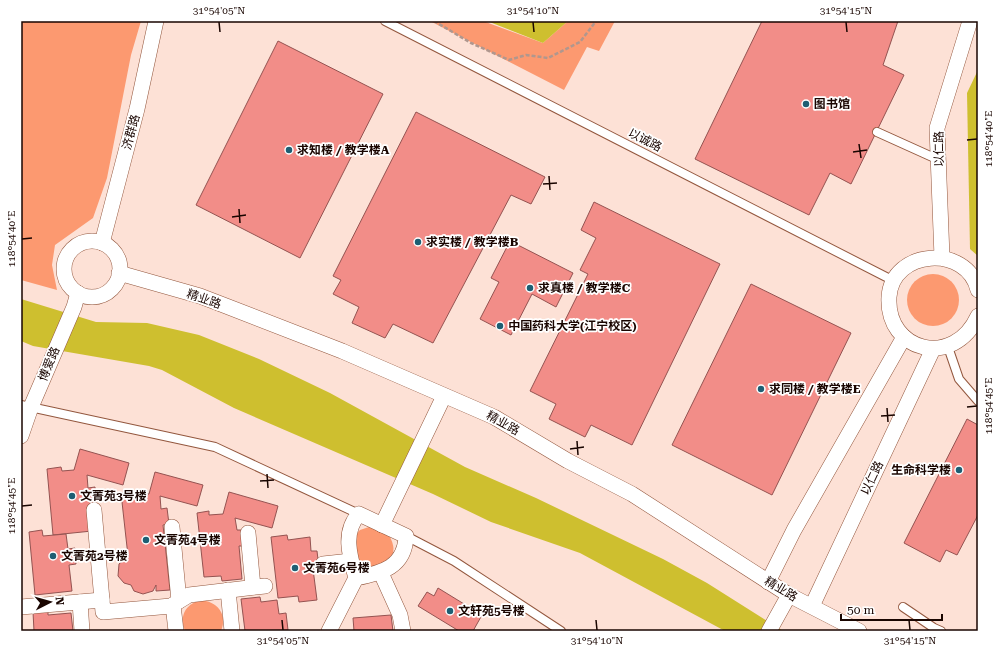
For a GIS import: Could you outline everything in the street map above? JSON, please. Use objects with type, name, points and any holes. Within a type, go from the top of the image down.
[{"type":"street","name":"济群路","points":[[102,243],[137,109],[156,21]]},
{"type":"street","name":"以仁路","points":[[942,257],[937,128],[970,21]]},
{"type":"street","points":[[84,242],[102,243],[110,248],[116,255],[119,264],[119,273],[111,289],[104,294],[76,300],[66,280],[64,270],[65,261],[75,246],[84,242]]},
{"type":"street","points":[[978,290],[977,285],[968,272],[956,263],[942,257],[928,257],[914,262],[903,270],[894,281],[889,296],[889,311],[895,326],[904,337],[918,346],[933,349],[948,347],[962,340],[972,329],[978,316]]},
{"type":"street","name":"精业路","points":[[119,273],[219,304],[342,351],[494,417],[568,461],[632,494],[789,596],[812,606],[859,631]]},
{"type":"street","name":"博爱路","points":[[21,436],[26,406],[47,369],[76,300]]},
{"type":"street","points":[[768,582],[794,530],[904,337]]},
{"type":"street","name":"以仁路","points":[[812,606],[933,349]]},
{"type":"street","points":[[382,525],[390,505],[444,396]]},
{"type":"street","points":[[94,510],[103,612],[176,603],[189,595],[259,587],[248,533]]},
{"type":"street","points":[[329,631],[356,578],[351,561],[348,533],[359,514],[406,536],[406,547],[397,562],[381,573],[356,578]]},
{"type":"street","points":[[172,527],[176,631]]},
{"type":"street","points":[[323,564],[351,561]]},
{"type":"street","points":[[381,573],[400,615],[403,631]]},
{"type":"street","points":[[228,590],[232,631]]},
{"type":"street","points":[[769,631],[789,596]]},
{"type":"street","points":[[21,607],[102,600]]},
{"type":"street","points":[[80,602],[82,631]]},
{"type":"lane","name":"以诚路","points":[[385,21],[894,281]]},
{"type":"lane","points":[[877,132],[939,160]]},
{"type":"lane","points":[[948,347],[959,379],[978,401]]},
{"type":"lane","points":[[26,406],[215,447],[359,514]]},
{"type":"lane","points":[[406,536],[454,561],[561,631]]},
{"type":"lane","points":[[903,607],[936,630]]},
{"type":"path","points":[[434,21],[472,43],[509,60],[526,55],[548,58],[580,42],[596,21]]},
{"type":"shaded area","points":[[21,21],[141,21],[131,55],[107,178],[93,218],[55,245],[52,265],[57,290],[21,280]]},
{"type":"shaded area","points":[[430,21],[483,21],[543,43],[568,21],[615,21],[599,51],[587,47],[564,90]]},
{"type":"shaded area","points":[[487,21],[568,21],[543,43]]},
{"type":"shaded area","points":[[978,70],[978,256],[970,249],[967,93]]},
{"type":"shaded area","points":[[928,274],[938,274],[952,281],[959,295],[959,305],[952,319],[938,326],[928,326],[918,322],[911,315],[907,305],[907,295],[911,285],[918,278]]},
{"type":"shaded area","points":[[21,299],[96,322],[147,323],[199,335],[259,359],[330,393],[465,467],[536,498],[663,559],[707,583],[783,631],[725,631],[580,553],[491,522],[433,494],[234,408],[162,370],[149,366],[33,346],[21,341]]},
{"type":"shaded area","points":[[372,526],[389,535],[392,542],[393,554],[386,561],[369,568],[356,561],[355,535],[360,530]]},
{"type":"shaded area","points":[[200,600],[211,603],[220,610],[223,619],[221,631],[185,631],[183,626],[183,616],[190,605]]},
{"type":"building","name":"图书馆","points":[[762,21],[898,21],[883,65],[904,75],[851,184],[830,173],[809,215],[695,159]]},
{"type":"building","name":"求知楼 / 教学楼A","points":[[278,41],[383,94],[300,258],[196,205]]},
{"type":"building","name":"求实楼 / 教学楼B","points":[[416,112],[545,177],[531,204],[511,195],[433,343],[393,324],[385,338],[352,323],[359,307],[333,294],[341,280],[333,276]]},
{"type":"building","points":[[594,202],[720,264],[632,445],[591,425],[585,437],[549,419],[556,404],[530,391],[588,274],[580,270],[596,238],[581,230]]},
{"type":"building","name":"求真楼 / 教学楼C","points":[[510,241],[573,273],[556,307],[532,294],[511,335],[480,319],[499,282],[491,278]]},
{"type":"building","name":"求同楼 / 教学楼E","points":[[751,284],[851,333],[772,495],[672,445]]},
{"type":"building","name":"生命科学楼","points":[[967,419],[978,425],[978,515],[957,555],[946,550],[940,562],[904,543]]},
{"type":"building","name":"文菁苑3号楼","points":[[80,449],[129,463],[123,485],[87,475],[88,488],[95,487],[96,504],[92,531],[53,535],[47,469],[61,467],[62,471],[74,470]]},
{"type":"building","name":"文菁苑4号楼","points":[[155,472],[203,485],[197,506],[160,496],[161,509],[167,508],[169,524],[163,525],[170,590],[156,591],[156,585],[153,591],[143,594],[134,591],[131,585],[124,583],[118,576],[119,564],[128,556],[121,493],[134,491],[134,495],[149,494]]},
{"type":"building","points":[[229,492],[278,506],[272,528],[235,518],[237,530],[242,530],[244,546],[239,546],[242,579],[222,581],[221,576],[204,577],[197,513],[209,511],[209,515],[223,514]]},
{"type":"building","name":"文菁苑2号楼","points":[[42,530],[43,536],[66,534],[68,549],[75,548],[76,564],[69,565],[72,591],[35,595],[29,532]]},
{"type":"building","name":"文菁苑6号楼","points":[[287,535],[288,540],[310,537],[311,551],[317,551],[319,568],[313,569],[317,600],[299,602],[298,596],[278,598],[271,537]]},
{"type":"building","name":"文轩苑5号楼","points":[[438,588],[482,615],[473,631],[459,631],[418,606],[427,592],[434,596]]},
{"type":"building","points":[[260,597],[261,602],[277,600],[279,614],[286,613],[288,630],[245,631],[241,599]]},
{"type":"building","points":[[48,610],[48,615],[71,613],[73,631],[34,631],[33,612]]},
{"type":"building","points":[[391,615],[393,631],[354,631],[353,618]]},
{"type":"place","name":"图书馆","points":[[806,104]]},
{"type":"place","name":"求知楼 / 教学楼A","points":[[289,150]]},
{"type":"place","name":"求实楼 / 教学楼B","points":[[418,242]]},
{"type":"place","name":"求真楼 / 教学楼C","points":[[530,288]]},
{"type":"place","name":"中国药科大学(江宁校区)","points":[[500,326]]},
{"type":"place","name":"求同楼 / 教学楼E","points":[[761,389]]},
{"type":"place","name":"生命科学楼","points":[[959,470]]},
{"type":"place","name":"文菁苑3号楼","points":[[72,496]]},
{"type":"place","name":"文菁苑4号楼","points":[[146,540]]},
{"type":"place","name":"文菁苑2号楼","points":[[53,556]]},
{"type":"place","name":"文菁苑6号楼","points":[[295,568]]},
{"type":"place","name":"文轩苑5号楼","points":[[450,611]]}]
